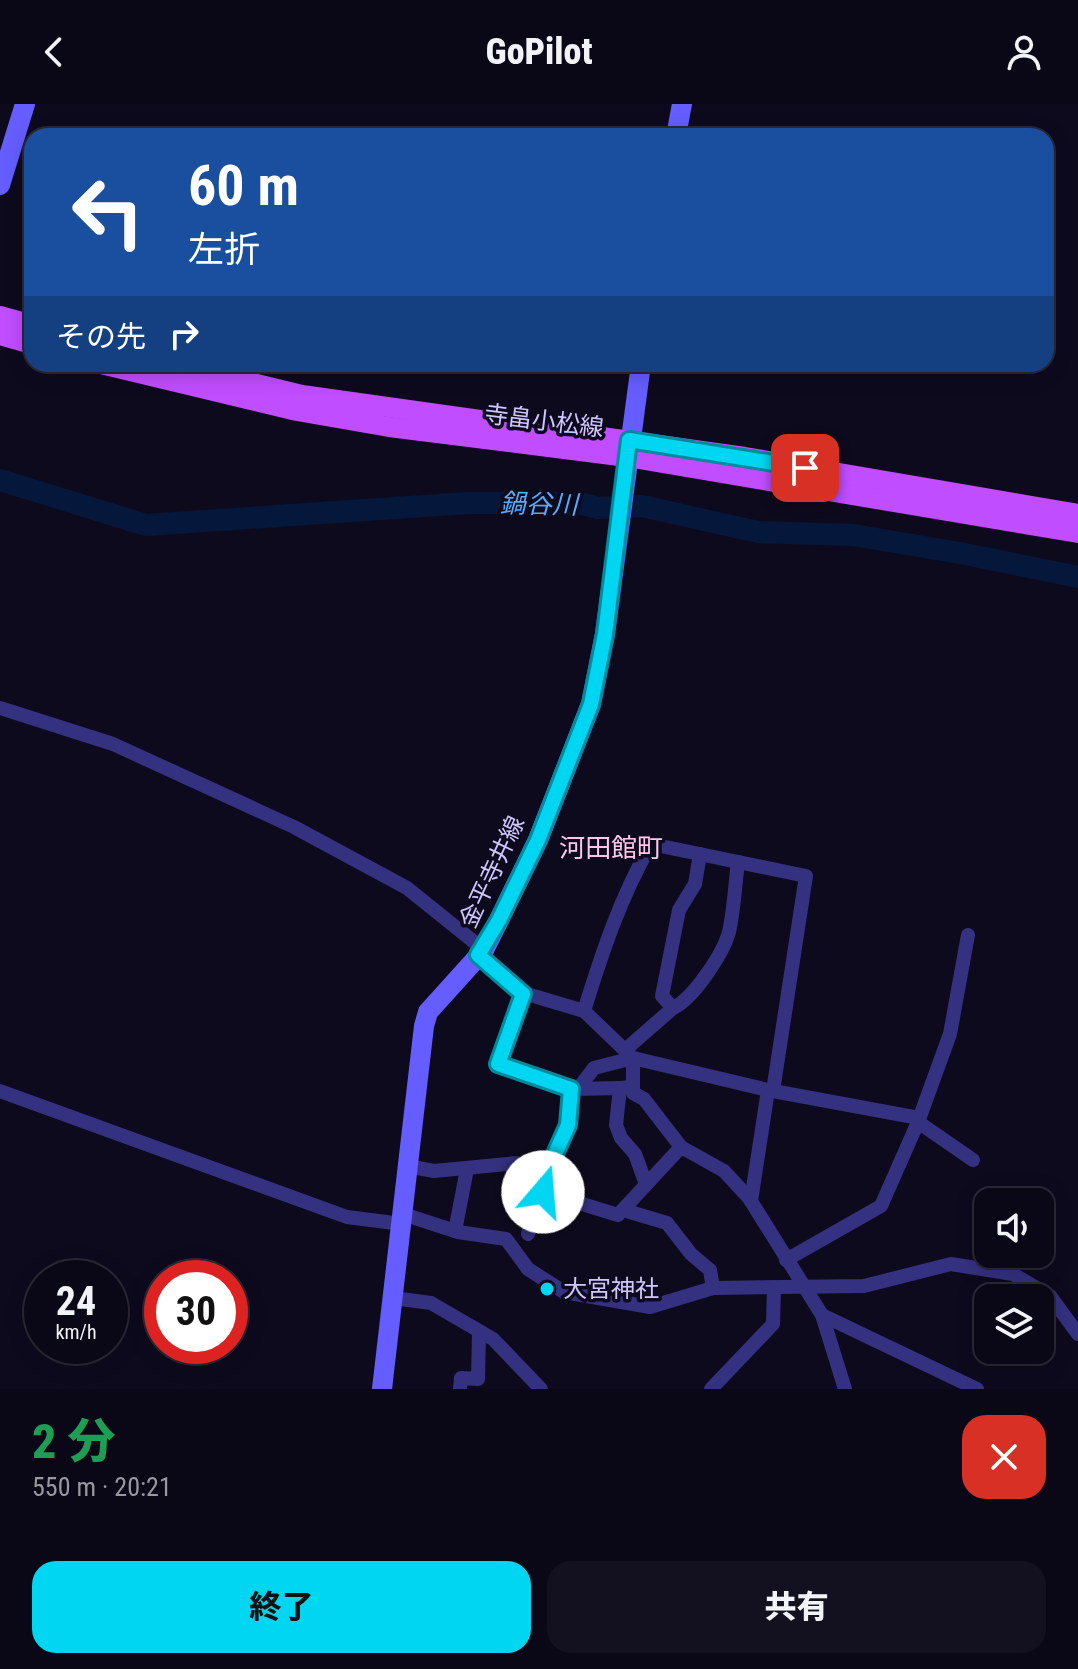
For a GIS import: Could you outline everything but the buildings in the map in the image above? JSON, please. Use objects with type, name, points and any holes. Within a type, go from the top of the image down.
[{"type":"main road","points":[[678,128],[682,104]]},
{"type":"main road","points":[[0,185],[22,113]]},
{"type":"main road","points":[[0,316],[24,323]]},
{"type":"main road","points":[[0,335],[24,342]]},
{"type":"main road","name":"寺畠小松線","points":[[134,372],[297,411],[389,427],[628,448],[1078,533]]},
{"type":"main road","name":"寺畠小松線","points":[[209,372],[302,395],[628,448],[1078,514]]},
{"type":"main road","name":"金平寺井線","points":[[382,1389],[424,1026],[428,1012],[481,952],[538,840],[591,704],[605,634],[640,372]]},
{"type":"street","points":[[0,708],[113,744],[294,827],[407,888],[481,952],[523,994],[584,1011],[629,1054],[771,1091],[918,1120],[973,1160]]},
{"type":"street","points":[[584,1011],[612,923],[632,877],[651,844],[806,876],[751,1201]]},
{"type":"street","points":[[673,1008],[662,996],[679,910],[695,884],[700,854]]},
{"type":"street","points":[[519,1257],[543,1192],[545,1176],[568,1125],[574,1089],[594,1068],[629,1054],[673,1008],[683,1004],[710,969],[728,934],[738,862]]},
{"type":"street","points":[[786,1260],[881,1206],[950,1034],[968,935]]},
{"type":"street","points":[[523,994],[498,1064],[574,1089],[627,1088],[644,1099],[681,1147],[724,1171],[751,1201],[822,1315],[845,1389]]},
{"type":"street","points":[[629,1054],[627,1088],[616,1125],[621,1138],[635,1154],[646,1184]]},
{"type":"street","points":[[0,1091],[347,1217],[402,1219],[506,1239],[528,1234]]},
{"type":"street","points":[[543,1192],[618,1215],[681,1147]]},
{"type":"street","points":[[407,1166],[434,1171],[517,1163],[545,1176]]},
{"type":"street","points":[[455,1231],[467,1169]]},
{"type":"street","points":[[623,1210],[667,1223],[691,1254],[710,1270],[713,1288]]},
{"type":"street","points":[[506,1239],[540,1279],[564,1292],[634,1306],[650,1307],[713,1288],[864,1286],[951,1264],[1013,1274],[1050,1296],[1078,1334]]},
{"type":"street","points":[[711,1389],[773,1324],[774,1288]]},
{"type":"street","points":[[393,1298],[431,1303],[493,1339],[541,1389]]},
{"type":"street","points":[[822,1315],[977,1389]]},
{"type":"street","points":[[460,1389],[461,1378],[478,1379],[479,1332]]},
{"type":"waterway","name":"鍋谷川","points":[[0,480],[146,525],[468,503],[579,503],[598,508],[642,506],[758,532],[853,535],[1078,577]]},
{"type":"place","name":"大宮神社","points":[[547,1289]]},
{"type":"district","name":"河田館町","points":[[611,848]]},
{"type":"route","points":[[543,1192],[545,1176],[568,1125],[571,1089],[498,1064],[523,994],[478,955],[484,950],[538,840],[591,704],[605,634],[629,440],[805,468]]}]
